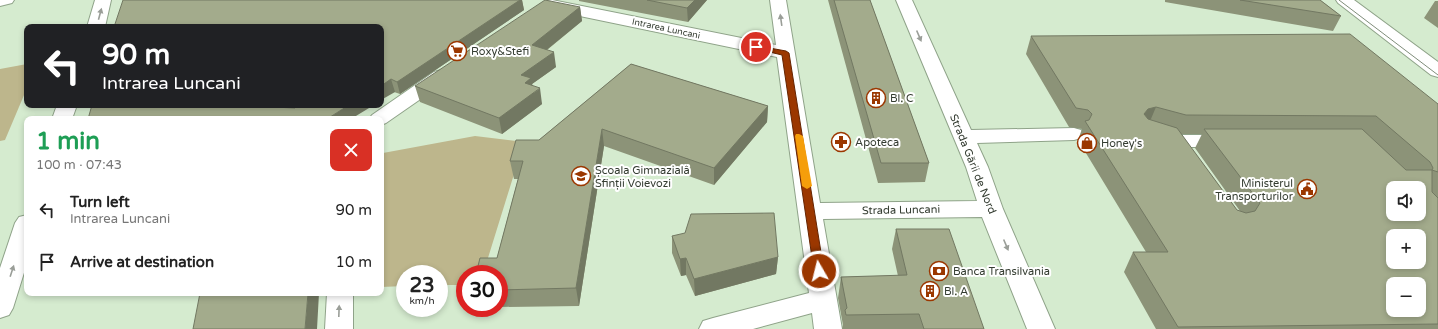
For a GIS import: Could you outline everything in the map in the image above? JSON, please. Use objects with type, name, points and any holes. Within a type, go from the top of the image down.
[{"type":"street","points":[[0,1],[6,0]]},
{"type":"street","points":[[97,24],[103,0]]},
{"type":"street","points":[[778,0],[828,329]]},
{"type":"street","name":"Strada Gării de Nord","points":[[904,0],[977,167],[991,209],[1041,329]]},
{"type":"street","points":[[1344,0],[1438,71]]},
{"type":"street","name":"Intrarea Luncani","points":[[540,9],[786,53]]},
{"type":"street","points":[[382,116],[456,66]]},
{"type":"street","points":[[1148,133],[1176,141],[1247,141]]},
{"type":"street","points":[[963,137],[1074,134]]},
{"type":"street","points":[[1176,141],[1190,160]]},
{"type":"street","name":"Strada Luncani","points":[[811,210],[991,209]]},
{"type":"street","points":[[0,308],[24,232]]},
{"type":"street","points":[[339,329],[340,296]]},
{"type":"street","points":[[713,329],[823,300]]},
{"type":"shaded area","points":[[24,65],[24,95],[5,140],[0,141],[0,69]]},
{"type":"shaded area","points":[[475,136],[524,142],[486,265],[456,265],[456,285],[448,285],[448,265],[396,265],[396,286],[384,287],[384,153]]},
{"type":"building","points":[[123,0],[520,0],[397,82],[391,79],[384,84],[384,24],[115,24]]},
{"type":"building","points":[[545,0],[580,7],[532,45],[554,52],[521,75],[531,78],[525,83],[540,88],[499,118],[415,86]]},
{"type":"building","points":[[647,0],[695,0],[687,8]]},
{"type":"building","points":[[834,0],[870,0],[929,163],[881,163]]},
{"type":"building","points":[[1240,0],[1320,0],[1341,16]]},
{"type":"building","name":"Ministerul Transporturilor","points":[[1350,34],[1438,104],[1438,172],[1432,170],[1432,192],[1438,198],[1438,324],[1178,327],[1133,252],[1168,252],[1085,121],[1089,120],[1092,114],[1088,110],[1076,108],[1031,36]],"holes":[[[1156,107],[1186,115],[1376,116],[1430,162],[1433,168],[1432,170],[1406,170],[1362,129],[1204,129],[1260,203],[1255,211],[1246,213],[1237,210],[1177,128],[1148,119],[1144,114],[1148,109]]]},
{"type":"building","points":[[631,64],[768,106],[714,168],[602,129],[576,288],[508,290],[508,265],[478,265],[480,258],[497,258],[523,161],[510,161],[516,140],[539,140]]},
{"type":"building","points":[[91,108],[344,108],[332,116],[89,116]]},
{"type":"building","points":[[774,213],[778,257],[694,279],[686,258],[680,259],[672,236],[685,233],[691,214]]},
{"type":"building","name":"Bl. A","points":[[896,229],[949,229],[984,329],[924,329],[919,314],[846,315],[845,310],[847,308],[841,277],[907,275]]},
{"type":"building","points":[[199,296],[308,296],[305,329],[193,329]]},
{"type":"tram line","points":[[1339,0],[1438,75]]},
{"type":"slow traffic","points":[[799,136],[807,186]]},
{"type":"place","name":"Roxy&Stefi","points":[[457,51]]},
{"type":"place","name":"Bl. C","points":[[876,98]]},
{"type":"place","name":"Apoteca","points":[[841,142]]},
{"type":"place","name":"Honey's","points":[[1087,143]]},
{"type":"place","name":"Școala Gimnazială Sfinții Voievozi","points":[[581,176]]},
{"type":"place","name":"Ministerul Transporturilor","points":[[1307,189]]},
{"type":"place","name":"Banca Transilvania","points":[[939,271]]},
{"type":"place","name":"Bl. A","points":[[930,291]]},
{"type":"route","points":[[756,47],[786,53],[811,210],[819,271]]}]
